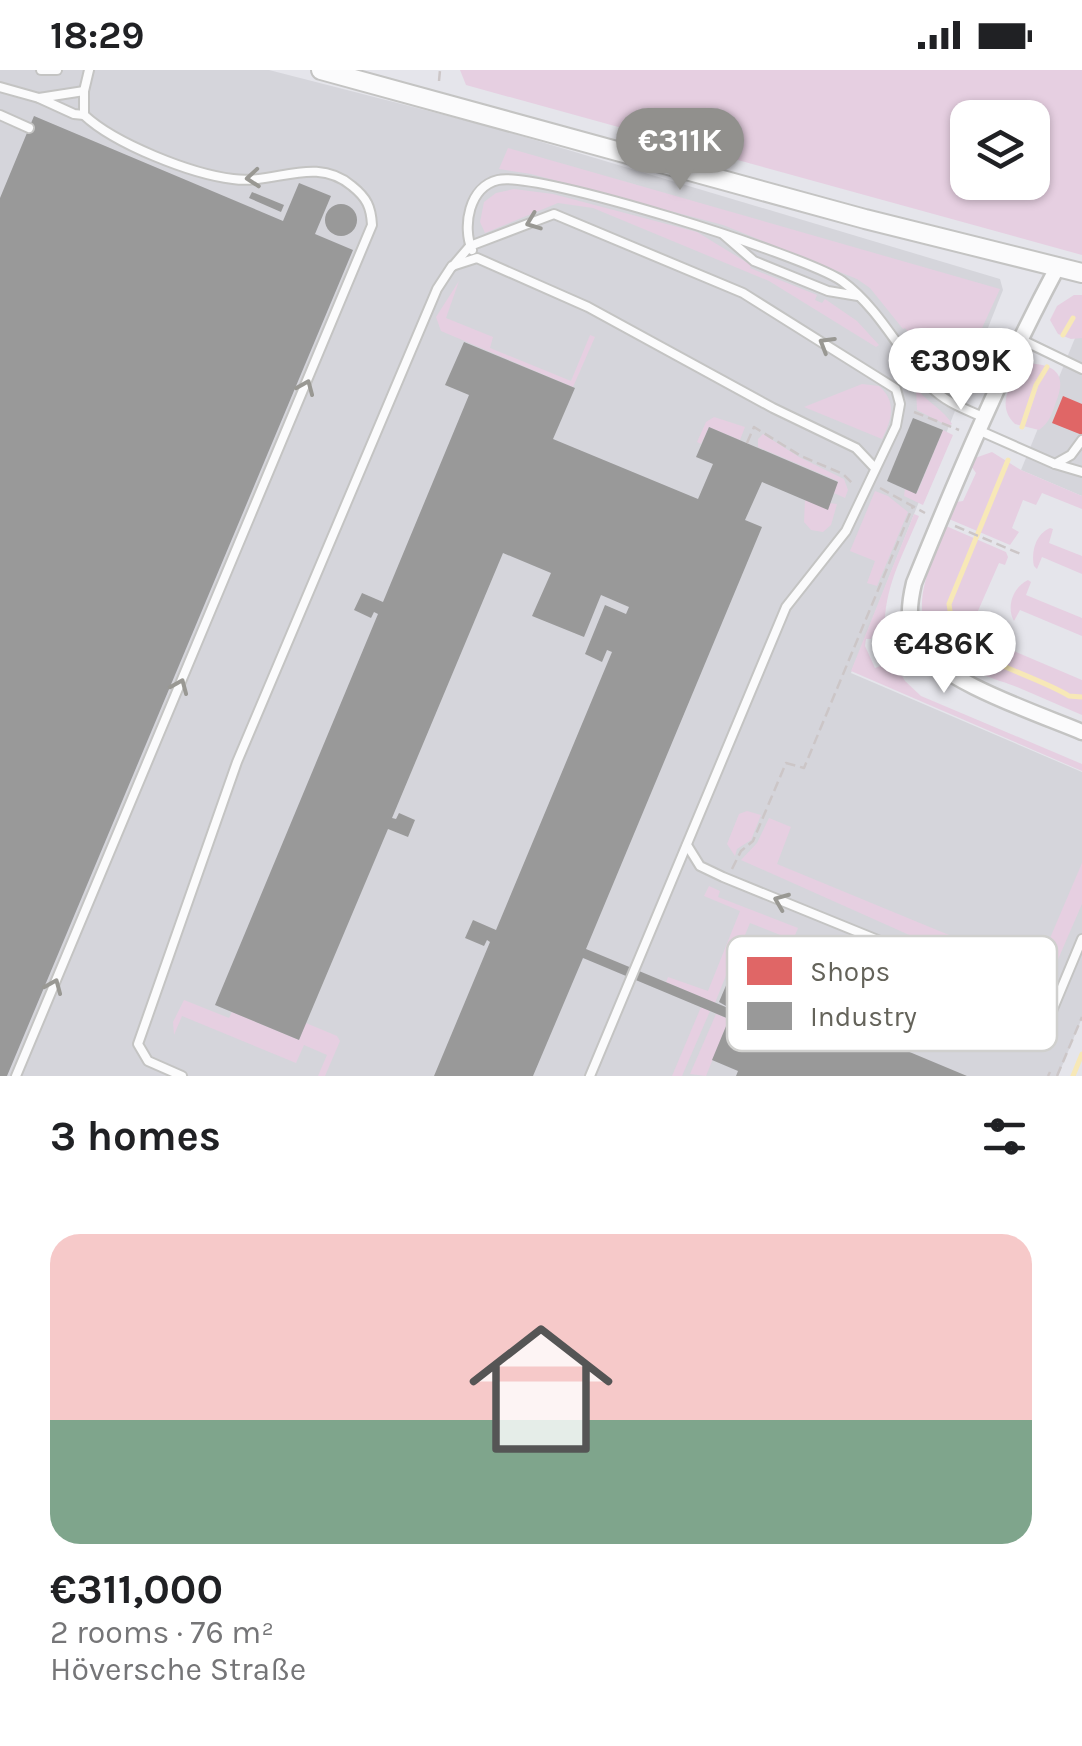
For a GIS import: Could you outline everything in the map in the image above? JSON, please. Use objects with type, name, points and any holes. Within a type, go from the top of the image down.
[{"type":"street","points":[[321,70],[865,219],[1082,273]]},
{"type":"street","points":[[1058,266],[981,424],[914,582],[909,606],[918,647],[932,662],[955,677],[1082,732]]},
{"type":"lane","points":[[42,70],[57,70]]},
{"type":"lane","points":[[84,114],[88,74]]},
{"type":"lane","points":[[0,87],[39,98],[74,114],[84,114],[120,138],[195,170],[234,180],[308,170],[327,172],[348,182],[366,198],[372,225],[16,1076]]},
{"type":"lane","points":[[39,98],[84,91]]},
{"type":"lane","points":[[0,115],[30,128]]},
{"type":"lane","points":[[874,467],[856,448],[772,408],[598,312],[477,258],[470,246],[468,223],[473,200],[488,184],[508,178],[540,183],[720,232],[840,280],[858,296],[932,389],[981,424],[1055,464],[1082,472]]},
{"type":"lane","points":[[182,1076],[148,1060],[138,1044],[140,1035],[160,988],[237,762],[437,289],[470,246],[554,214],[743,294],[896,389],[900,404],[896,426],[846,531],[786,607],[590,1076]]},
{"type":"lane","points":[[720,232],[754,261],[828,291],[858,296]]},
{"type":"lane","points":[[452,266],[477,258]]},
{"type":"lane","points":[[1020,338],[1082,369]]},
{"type":"lane","points":[[1055,464],[1082,440]]},
{"type":"lane","points":[[686,845],[700,866],[867,936]]},
{"type":"lane","points":[[1057,999],[1082,939]]},
{"type":"path","points":[[912,412],[959,430]]},
{"type":"path","points":[[748,442],[754,427],[801,456],[843,474],[849,482],[880,488],[920,510]]},
{"type":"path","points":[[728,880],[740,851],[753,841],[786,763],[804,768],[913,506]]},
{"type":"path","points":[[964,530],[1023,556]]},
{"type":"path","points":[[1057,1076],[1082,1017]]},
{"type":"shaded area","points":[[0,70],[269,70],[495,128],[1000,279],[1003,290],[851,673],[1082,772],[1082,1018],[1058,1076],[0,1076]]},
{"type":"shaded area","points":[[460,70],[1082,70],[1082,255],[466,85]]},
{"type":"shaded area","points":[[508,148],[1000,289],[959,378],[974,384],[964,392],[949,386],[905,328],[857,279],[723,225],[499,169]]},
{"type":"shaded area","points":[[514,189],[553,194],[697,232],[751,265],[750,268],[817,295],[815,300],[822,303],[825,299],[857,321],[879,345],[876,347],[769,281],[593,208],[558,203],[485,233],[480,222],[484,202],[496,193]]},
{"type":"shaded area","points":[[459,281],[446,318],[493,337],[490,348],[571,381],[590,335],[595,337],[573,387],[441,331],[436,317]]},
{"type":"shaded area","points":[[1074,295],[1082,295],[1082,338],[1071,339],[1058,334],[1050,320],[1057,306]]},
{"type":"shaded area","points":[[1082,321],[1082,496],[1021,470]]},
{"type":"shaded area","points":[[1024,363],[1043,365],[1059,377],[1053,410],[1039,430],[1015,424],[1006,410],[1009,389]]},
{"type":"shaded area","points":[[862,384],[879,386],[888,398],[890,418],[882,439],[804,407]]},
{"type":"shaded area","points":[[916,388],[952,424],[948,426],[917,410]]},
{"type":"shaded area","points":[[714,417],[745,427],[740,440],[709,427],[701,444],[697,442],[706,422]]},
{"type":"shaded area","points":[[943,430],[953,435],[923,505],[904,496],[905,489],[917,493]]},
{"type":"shaded area","points":[[763,434],[844,479],[848,490],[845,498],[834,493],[838,481],[758,447]]},
{"type":"shaded area","points":[[992,452],[1021,470],[1082,496],[1082,509],[1042,493],[1036,505],[1023,500],[1012,528],[1019,532],[1010,545],[949,519],[976,473],[971,466],[975,458]]},
{"type":"shaded area","points":[[875,491],[908,512],[877,586],[867,583],[875,561],[850,551]]},
{"type":"shaded area","points":[[805,500],[837,504],[831,525],[823,532],[811,530],[804,522]]},
{"type":"shaded area","points":[[914,514],[919,516],[889,594],[885,645],[877,642],[880,634],[874,632],[871,639],[866,639],[865,646],[875,668],[893,661],[905,681],[921,696],[1082,764],[1082,771],[851,671]]},
{"type":"shaded area","points":[[946,526],[1006,552],[1008,557],[1005,565],[999,563],[974,620],[985,626],[981,637],[1082,680],[1082,715],[970,670],[932,641],[925,627],[922,598]]},
{"type":"shaded area","points":[[1053,529],[1049,543],[1082,556],[1082,574],[1042,557],[1037,569],[1034,566],[1036,544]]},
{"type":"shaded area","points":[[1028,580],[1031,582],[1026,595],[1082,618],[1082,636],[1020,610],[1014,621],[1012,598]]},
{"type":"shaded area","points":[[747,811],[761,815],[751,840],[737,849],[735,856],[727,844],[739,814]]},
{"type":"shaded area","points":[[769,818],[791,827],[777,864],[951,936],[912,936],[741,860],[757,843]]},
{"type":"shaded area","points":[[1082,863],[1082,904],[1057,962],[1057,936],[1051,936]]},
{"type":"shaded area","points":[[709,886],[720,891],[718,897],[798,928],[795,936],[783,936],[750,923],[745,935],[730,936],[740,911],[704,896]]},
{"type":"shaded area","points":[[727,944],[727,973],[715,1003],[666,982],[668,977],[708,991]]},
{"type":"shaded area","points":[[184,1000],[229,1018],[232,1012],[299,1040],[306,1023],[337,1036],[340,1041],[325,1076],[318,1076],[327,1055],[304,1045],[296,1063],[182,1016],[174,1035],[173,1022]]},
{"type":"shaded area","points":[[701,1007],[710,1011],[682,1076],[672,1076]]},
{"type":"shaded area","points":[[716,1014],[727,1018],[706,1076],[690,1074]]},
{"type":"building: Shops","points":[[1063,396],[1082,404],[1082,435],[1052,423]]},
{"type":"building: Industry","points":[[34,116],[283,221],[299,183],[331,196],[315,234],[353,250],[7,1076],[0,1076],[0,198]]},
{"type":"building: Industry","points":[[252,192],[284,205],[281,212],[249,198]]},
{"type":"building: Industry","points":[[341,204],[353,208],[357,220],[353,232],[341,236],[329,232],[325,220],[329,208]]},
{"type":"building: Industry","points":[[464,342],[575,388],[553,439],[698,499],[713,464],[696,457],[709,427],[838,482],[828,510],[762,482],[745,520],[762,527],[586,949],[727,1008],[727,1018],[583,958],[533,1076],[434,1076],[490,942],[487,940],[484,946],[465,938],[473,920],[496,930],[612,652],[607,650],[602,662],[585,654],[605,605],[626,614],[629,607],[601,595],[584,637],[532,616],[551,573],[503,553],[392,818],[396,819],[399,813],[415,820],[408,837],[388,829],[299,1040],[215,1005],[378,614],[374,612],[371,618],[354,610],[362,593],[383,602],[469,395],[445,385]]},
{"type":"building: Industry","points":[[913,418],[943,430],[916,494],[887,481]]},
{"type":"building: Industry","points":[[727,983],[727,1007],[719,1002]]},
{"type":"building: Industry","points":[[727,1024],[727,1051],[907,1051],[967,1076],[736,1076],[738,1071],[712,1060]]},
{"type":"waterway","points":[[1063,335],[1073,318]]},
{"type":"waterway","points":[[1022,427],[1036,385],[1047,367]]},
{"type":"waterway","points":[[1008,460],[949,604],[954,629],[968,649],[1069,696],[1082,697]]},
{"type":"waterway","points":[[1073,1076],[1082,1054]]}]
